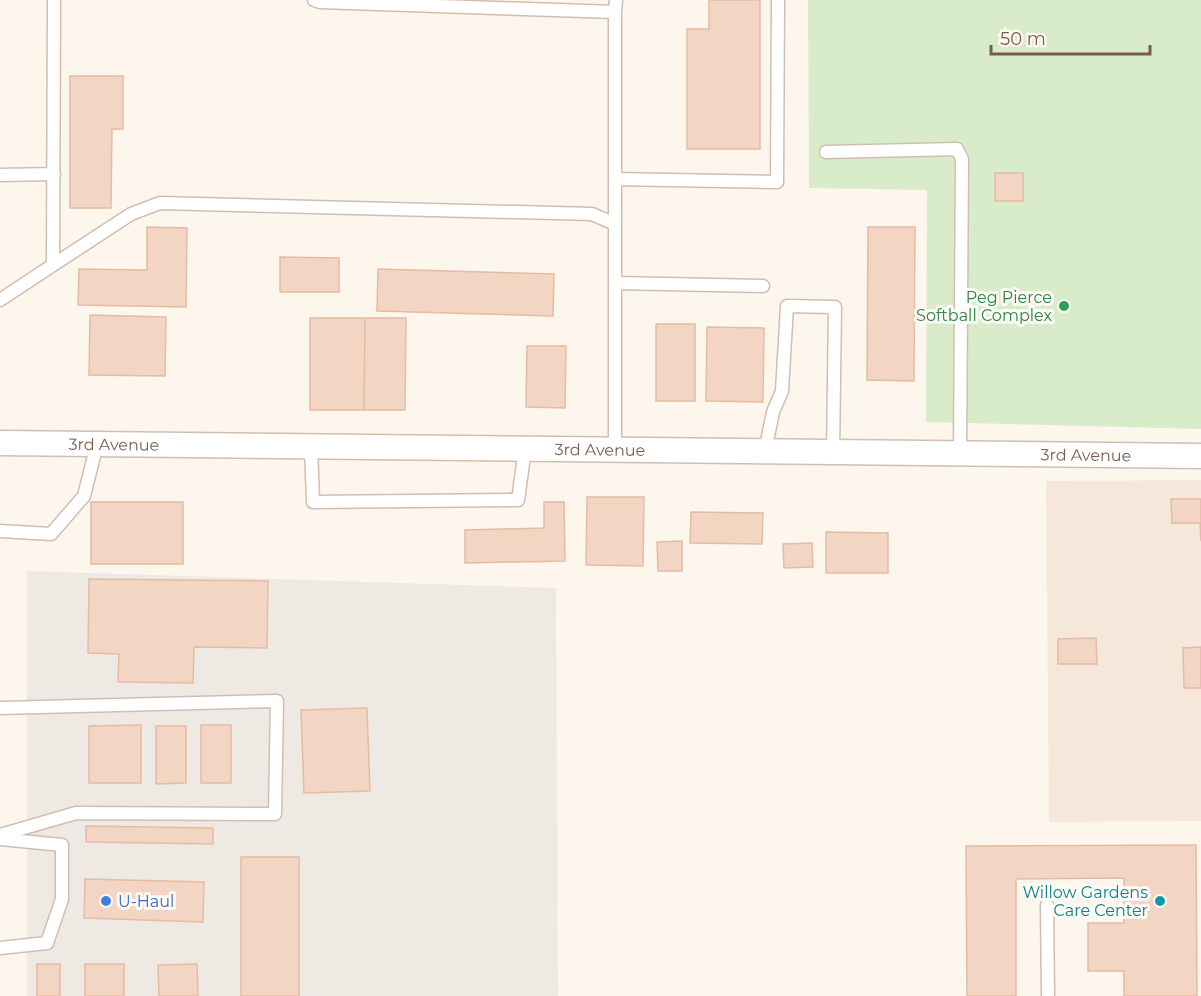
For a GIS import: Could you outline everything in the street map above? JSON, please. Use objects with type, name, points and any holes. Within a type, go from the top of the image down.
[{"type":"street","name":"3rd Avenue","points":[[0,443],[1201,456]]},
{"type":"lane","points":[[53,265],[54,0]]},
{"type":"lane","points":[[314,0],[320,2],[615,6],[615,450]]},
{"type":"lane","points":[[615,179],[777,182],[777,0]]},
{"type":"lane","points":[[826,152],[957,149],[962,159],[960,453]]},
{"type":"lane","points":[[0,174],[54,174]]},
{"type":"lane","points":[[0,300],[131,214],[160,203],[592,214],[615,224]]},
{"type":"lane","points":[[615,283],[763,286]]},
{"type":"lane","points":[[765,451],[773,412],[782,391],[787,306],[835,307],[833,452]]},
{"type":"lane","points":[[0,531],[51,534],[84,496],[97,444]]},
{"type":"lane","points":[[311,446],[314,502],[518,500],[525,449]]},
{"type":"lane","points":[[0,708],[277,701],[275,814],[76,813],[0,837]]},
{"type":"lane","points":[[0,837],[62,844],[62,899],[47,943],[0,948]]},
{"type":"lane","points":[[1047,905],[1048,996]]},
{"type":"shaded area","points":[[1201,480],[1201,821],[1049,822],[1046,481]]},
{"type":"shaded area","points":[[27,571],[556,588],[558,996],[27,996]]},
{"type":"green space","name":"Peg Pierce Softball Complex","points":[[808,0],[1201,0],[1201,429],[926,422],[927,190],[809,188]]},
{"type":"building","points":[[709,0],[760,0],[760,149],[687,149],[687,29],[709,29]]},
{"type":"building","points":[[70,76],[123,76],[123,129],[112,129],[111,208],[70,208]]},
{"type":"building","points":[[995,173],[1023,173],[1023,201],[995,201]]},
{"type":"building","points":[[147,227],[187,228],[186,307],[78,305],[79,269],[147,270]]},
{"type":"building","points":[[868,227],[915,227],[914,381],[867,380]]},
{"type":"building","points":[[280,257],[339,258],[339,292],[280,292]]},
{"type":"building","points":[[378,269],[554,274],[553,316],[377,311]]},
{"type":"building","points":[[90,315],[166,317],[165,376],[89,375]]},
{"type":"building","points":[[310,318],[365,318],[364,410],[310,410]]},
{"type":"building","points":[[365,318],[406,318],[405,410],[364,410]]},
{"type":"building","points":[[656,324],[695,324],[695,401],[656,401]]},
{"type":"building","points":[[707,327],[764,328],[763,402],[706,401]]},
{"type":"building","points":[[527,346],[566,346],[565,408],[526,407]]},
{"type":"building","points":[[587,497],[644,497],[643,566],[586,565]]},
{"type":"building","points":[[1171,499],[1201,499],[1201,541],[1200,523],[1172,523]]},
{"type":"building","points":[[91,502],[183,502],[183,564],[91,564]]},
{"type":"building","points":[[544,502],[564,502],[565,561],[465,563],[465,530],[544,528]]},
{"type":"building","points":[[691,512],[763,513],[762,544],[690,543]]},
{"type":"building","points":[[826,532],[888,533],[888,573],[826,573]]},
{"type":"building","points":[[682,541],[682,571],[658,571],[657,542]]},
{"type":"building","points":[[812,543],[813,567],[784,568],[783,544]]},
{"type":"building","points":[[89,579],[268,581],[267,648],[194,647],[193,683],[118,682],[119,654],[88,653]]},
{"type":"building","points":[[1096,638],[1097,664],[1058,664],[1058,639]]},
{"type":"building","points":[[1201,647],[1201,688],[1184,688],[1183,648]]},
{"type":"building","points":[[367,708],[370,791],[304,793],[301,710]]},
{"type":"building","points":[[141,725],[141,783],[89,783],[89,726]]},
{"type":"building","points":[[201,725],[231,725],[231,783],[201,783]]},
{"type":"building","points":[[156,726],[186,726],[186,783],[156,784]]},
{"type":"building","points":[[86,826],[213,828],[213,844],[86,842]]},
{"type":"building","name":"Willow Gardens Care Center","points":[[1196,845],[1197,996],[1124,996],[1124,971],[1088,971],[1088,923],[1124,923],[1124,878],[1016,879],[1016,996],[967,996],[966,846]]},
{"type":"building","points":[[241,857],[299,857],[299,996],[241,996]]},
{"type":"building","points":[[85,879],[204,882],[203,922],[84,918]]},
{"type":"building","points":[[37,964],[60,964],[60,996],[37,996]]},
{"type":"building","points":[[85,964],[124,964],[124,996],[85,996]]},
{"type":"building","points":[[197,964],[198,996],[159,996],[158,965]]},
{"type":"place","name":"Peg Pierce Softball Complex","points":[[1064,306]]},
{"type":"place","name":"U-Haul","points":[[106,901]]},
{"type":"place","name":"Willow Gardens Care Center","points":[[1160,901]]}]
